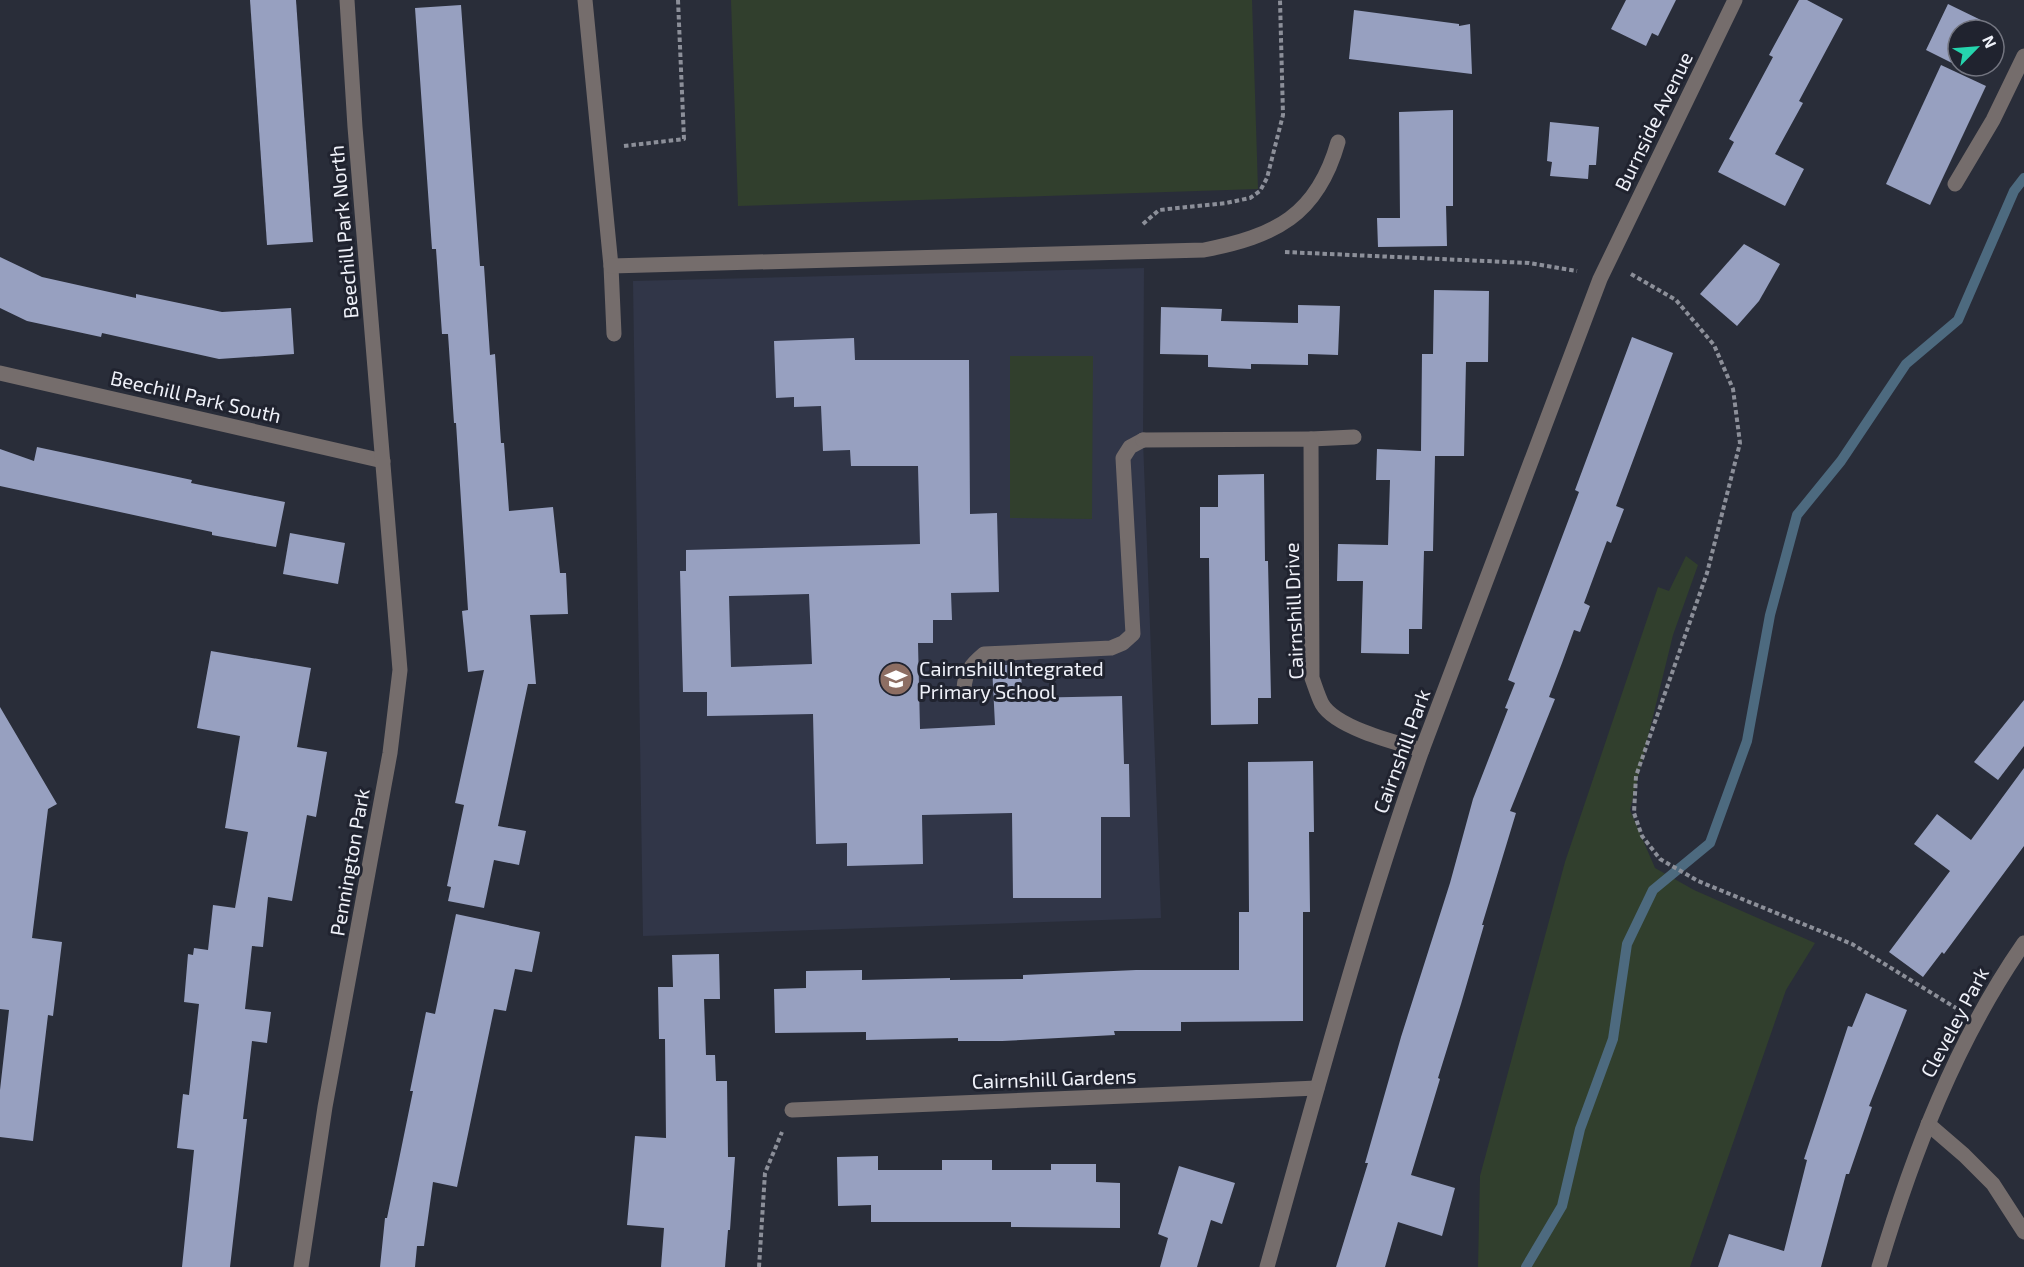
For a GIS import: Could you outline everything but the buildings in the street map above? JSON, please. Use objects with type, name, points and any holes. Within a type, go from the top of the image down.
[{"type":"street","name":"Beechill Park North","points":[[347,0],[355,127],[383,461]]},
{"type":"street","points":[[585,0],[611,266],[614,334]]},
{"type":"street","name":"Burnside Avenue","points":[[1609,261],[1735,0]]},
{"type":"street","points":[[1955,184],[1993,120],[2024,56]]},
{"type":"street","points":[[611,266],[1204,250],[1243,242],[1270,232],[1295,215],[1314,194],[1331,167],[1338,142]]},
{"type":"street","name":"Cairnshill Park","points":[[1267,1267],[1317,1088],[1397,820],[1600,279],[1609,261]]},
{"type":"street","name":"Beechill Park South","points":[[0,373],[383,461]]},
{"type":"street","points":[[964,689],[965,676],[970,665],[984,654],[1111,648],[1123,643],[1133,634],[1123,458],[1130,447],[1143,440],[1354,437]]},
{"type":"street","name":"Cairnshill Drive","points":[[1311,439],[1312,678],[1323,706],[1343,722],[1422,750]]},
{"type":"street","name":"Pennington Park","points":[[301,1267],[325,1107],[390,753],[398,682],[399,670],[383,461]]},
{"type":"street","name":"Cleveley Park","points":[[1880,1267],[1897,1206],[1943,1087],[1999,979],[2024,944]]},
{"type":"street","name":"Cairnshill Gardens","points":[[792,1110],[1317,1088]]},
{"type":"street","points":[[1928,1124],[1993,1184],[2024,1232]]},
{"type":"path","points":[[599,148],[684,139],[678,0]]},
{"type":"path","points":[[1114,252],[1159,210],[1226,203],[1250,198],[1260,191],[1267,178],[1283,115],[1280,0]]},
{"type":"path","points":[[1276,252],[1529,263],[1571,269],[1600,279]]},
{"type":"path","points":[[1609,261],[1676,300],[1714,345],[1733,389],[1740,443],[1707,573],[1636,776],[1634,813],[1644,839],[1660,859],[1698,881],[1852,944],[1977,1021]]},
{"type":"path","points":[[759,1267],[765,1173],[792,1110]]},
{"type":"shaded area","name":"Cairnshill Integrated Primary School","points":[[1144,268],[1143,440],[1161,918],[643,936],[633,281]]},
{"type":"green space","points":[[731,0],[1252,0],[1258,189],[738,206]]},
{"type":"green space","points":[[1010,356],[1093,356],[1092,519],[1010,518]]},
{"type":"green space","points":[[1686,556],[1698,565],[1673,635],[1630,810],[1655,868],[1694,890],[1815,943],[1786,990],[1690,1267],[1478,1267],[1480,1176],[1565,862],[1658,587],[1669,591]]},
{"type":"waterway","points":[[1526,1267],[1562,1206],[1580,1129],[1613,1039],[1627,944],[1653,890],[1710,843],[1747,741],[1770,615],[1797,515],[1841,461],[1906,364],[1958,320],[2014,191],[2024,178]]},
{"type":"place","name":"Cairnshill Integrated Primary School","points":[[896,679]]}]
